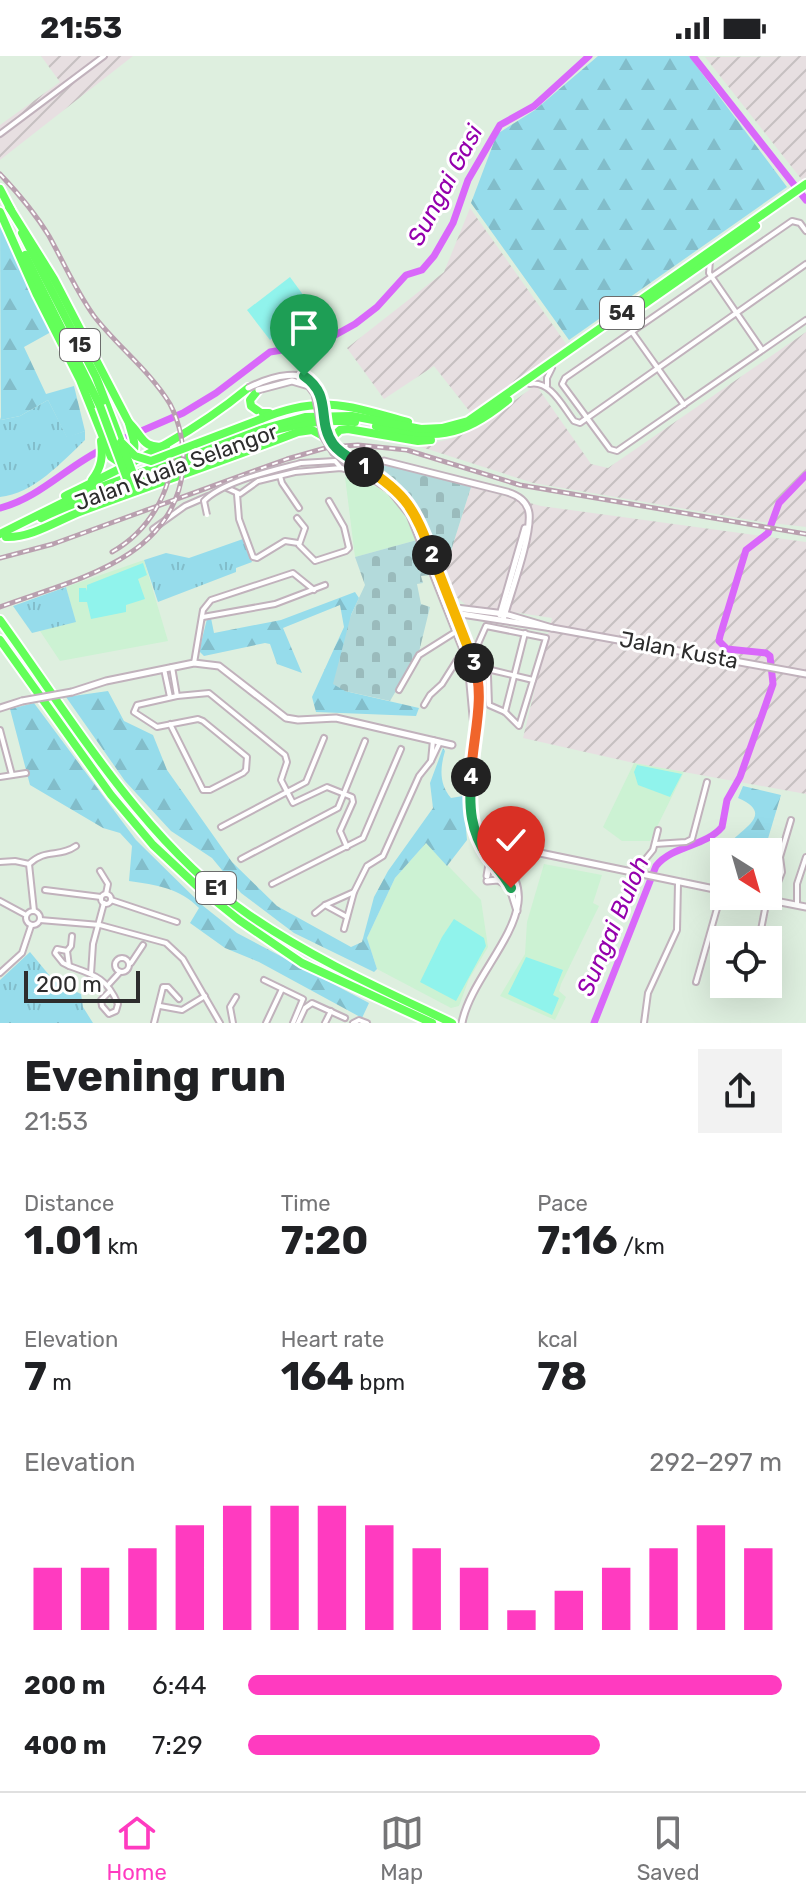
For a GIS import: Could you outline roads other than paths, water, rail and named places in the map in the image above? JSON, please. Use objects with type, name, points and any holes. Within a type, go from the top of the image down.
[{"type":"highway","name":"54","points":[[355,419],[421,429],[453,426],[480,414],[805,188]]},
{"type":"highway","name":"15","points":[[0,189],[3,209],[96,377],[121,442],[135,491]]},
{"type":"highway","name":"54","points":[[355,419],[423,435],[456,432],[480,422],[552,368],[694,271],[792,197]]},
{"type":"highway","points":[[3,209],[54,279],[137,439],[150,446],[166,446]]},
{"type":"highway","points":[[3,209],[37,295],[80,380],[106,452],[117,461],[130,460],[137,439]]},
{"type":"highway","name":"15","points":[[47,290],[135,491]]},
{"type":"highway","points":[[253,389],[250,400],[256,411],[277,412]]},
{"type":"highway","points":[[49,508],[60,498],[166,446],[253,389]]},
{"type":"highway","points":[[121,442],[135,456],[151,461],[292,407],[331,403],[424,426],[453,426]]},
{"type":"highway","name":"Jalan Kuala Selangor","points":[[2,537],[49,508],[282,422],[317,415],[355,419]]},
{"type":"highway","name":"Jalan Kuala Selangor","points":[[2,537],[78,501],[269,432],[306,423],[355,419]]},
{"type":"highway","points":[[2,537],[29,533],[67,516],[305,430],[318,431],[326,438],[348,429],[418,441],[458,434],[480,422]]},
{"type":"highway","points":[[172,478],[185,469],[256,444],[269,432]]},
{"type":"highway","points":[[89,484],[106,452]]},
{"type":"highway","name":"E1","points":[[0,620],[120,787],[203,878],[246,913],[310,954],[452,1023]]},
{"type":"highway","name":"E1","points":[[2,644],[111,795],[153,845],[198,887],[239,920],[302,963],[432,1023]]},
{"type":"main road","points":[[253,389],[278,378],[297,374],[304,376],[321,393],[326,438]]},
{"type":"main road","points":[[253,389],[292,381],[309,386],[315,394],[326,438],[337,452],[399,498],[410,515],[476,669],[478,718],[474,731]]},
{"type":"main road","points":[[337,452],[385,480],[403,496],[414,512],[452,610]]},
{"type":"main road","points":[[384,461],[514,494],[527,506],[529,520],[502,616]]},
{"type":"main road","points":[[502,616],[522,534],[529,520]]},
{"type":"main road","points":[[445,588],[463,607]]},
{"type":"main road","points":[[507,604],[512,616]]},
{"type":"main road","name":"Jalan Kusta","points":[[452,610],[463,607],[552,628],[806,674]]},
{"type":"main road","name":"Jalan Kusta","points":[[452,610],[512,616],[552,628]]},
{"type":"main road","points":[[479,615],[468,617],[460,631],[470,669],[474,731],[471,817],[474,832],[484,849],[503,869],[517,911]]},
{"type":"main road","points":[[473,659],[485,669],[478,680]]},
{"type":"main road","points":[[0,708],[106,681],[207,663],[225,670],[286,718],[336,718],[452,745]]},
{"type":"main road","points":[[472,701],[476,669]]},
{"type":"main road","points":[[484,849],[515,881]]},
{"type":"main road","points":[[503,869],[524,850],[535,850],[710,889]]},
{"type":"main road","points":[[503,869],[522,856],[540,853]]},
{"type":"main road","points":[[462,1023],[474,988],[511,929],[521,902],[515,869],[522,856]]},
{"type":"main road","points":[[490,858],[487,878],[511,888]]},
{"type":"main road","points":[[782,902],[806,907]]},
{"type":"street","points":[[0,134],[104,56]]},
{"type":"street","points":[[806,231],[800,223],[792,221],[710,275],[562,382],[610,449],[619,450],[806,320]]},
{"type":"street","points":[[711,258],[710,275],[762,350]]},
{"type":"street","points":[[530,384],[547,386],[577,423],[806,264]]},
{"type":"street","points":[[694,271],[710,275]]},
{"type":"street","points":[[632,332],[684,405]]},
{"type":"street","points":[[547,386],[552,368]]},
{"type":"street","points":[[328,461],[337,452]]},
{"type":"street","points":[[207,515],[204,501],[211,494],[248,479],[304,463],[328,461],[339,463],[341,468]]},
{"type":"street","points":[[302,471],[304,463]]},
{"type":"street","points":[[153,529],[185,506],[229,487],[237,494],[243,494],[258,481],[302,471],[341,468],[369,476]]},
{"type":"street","points":[[280,475],[299,508]]},
{"type":"street","points":[[237,494],[239,519],[254,558],[289,539],[299,543],[315,561],[349,548],[344,527],[329,501]]},
{"type":"street","points":[[297,518],[305,528],[299,543]]},
{"type":"street","points":[[194,663],[204,608],[212,599],[290,574],[297,574],[314,590]]},
{"type":"street","points":[[203,617],[275,604],[325,585]]},
{"type":"street","points":[[486,626],[546,638],[521,725],[516,725],[505,712],[489,705],[485,669],[478,644],[486,626]]},
{"type":"street","points":[[399,690],[419,655],[460,631]]},
{"type":"street","points":[[505,712],[525,633]]},
{"type":"street","points":[[424,705],[442,684],[464,649]]},
{"type":"street","points":[[172,667],[177,696]]},
{"type":"street","points":[[164,669],[170,697]]},
{"type":"street","points":[[476,669],[533,680]]},
{"type":"street","points":[[170,724],[203,790],[210,790],[246,770],[247,757],[203,721],[198,719],[153,726],[134,712],[137,705],[170,697],[209,693],[285,755],[287,762],[280,778],[291,801],[296,803],[327,787],[354,799],[340,831],[347,847]]},
{"type":"street","points":[[0,730],[2,750],[12,775]]},
{"type":"street","points":[[221,827],[306,782],[324,738]]},
{"type":"street","points":[[431,761],[433,740]]},
{"type":"street","points":[[241,859],[338,808],[365,741]]},
{"type":"street","points":[[344,929],[354,892],[367,866],[384,855],[419,776],[440,742]]},
{"type":"street","points":[[272,884],[365,836],[401,749]]},
{"type":"street","points":[[0,777],[26,773]]},
{"type":"street","points":[[655,844],[692,839],[707,782]]},
{"type":"street","points":[[782,850],[791,820]]},
{"type":"street","points":[[634,873],[655,844],[658,830]]},
{"type":"street","points":[[1,861],[29,864],[43,854],[68,851],[76,846]]},
{"type":"street","points":[[797,905],[797,884],[806,857]]},
{"type":"street","points":[[29,864],[34,911],[40,920]]},
{"type":"street","points":[[91,974],[93,944],[108,884],[100,871]]},
{"type":"street","points":[[644,1023],[648,993],[677,930],[678,883]]},
{"type":"street","points":[[45,890],[104,896],[177,922]]},
{"type":"street","points":[[315,913],[354,892]]},
{"type":"street","points":[[104,903],[111,900]]},
{"type":"street","points":[[0,901],[26,915]]},
{"type":"street","points":[[325,905],[348,917]]},
{"type":"street","points":[[696,982],[717,910]]},
{"type":"street","points":[[26,915],[34,911]]},
{"type":"street","points":[[26,915],[26,922],[31,926]]},
{"type":"street","points":[[40,920],[100,925],[166,943],[183,959],[220,1023]]},
{"type":"street","points":[[31,926],[40,920]]},
{"type":"street","points":[[0,973],[22,953],[31,926]]},
{"type":"street","points":[[69,966],[67,951],[72,936]]},
{"type":"street","points":[[67,951],[58,948],[55,951],[63,963],[91,974],[110,988],[118,1004],[111,1014],[101,1003],[110,988],[120,972],[127,971],[143,945]]},
{"type":"street","points":[[120,972],[115,967],[118,959],[125,958],[130,964]]},
{"type":"street","points":[[264,980],[303,999],[295,1023]]},
{"type":"street","points":[[154,1023],[160,1006],[159,997],[165,986],[179,999]]},
{"type":"street","points":[[266,1023],[282,988]]},
{"type":"street","points":[[160,1006],[182,1010],[205,996]]},
{"type":"street","points":[[233,1023],[230,1007],[236,997]]},
{"type":"street","points":[[295,1023],[309,1004],[345,1018]]},
{"type":"street","points":[[325,1023],[331,1011]]},
{"type":"street","points":[[353,1023],[359,1020],[367,1023]]},
{"type":"waterway","name":"Sungai Gasi","points":[[116,442],[183,413],[216,393],[270,352],[319,344],[355,324],[377,307],[406,275],[422,270],[434,256],[453,223],[468,180],[500,125],[534,106],[589,56]]},
{"type":"waterway","name":"Sungai Buloh","points":[[693,56],[806,200]]},
{"type":"waterway","name":"Sungai Gasi","points":[[0,508],[28,497],[105,448]]},
{"type":"waterway","name":"Sungai Buloh","points":[[594,1023],[656,866],[671,854],[707,839],[722,827],[727,800],[740,777],[773,684],[770,656],[727,649],[719,641],[720,636],[746,550],[768,533],[779,503],[806,475]]},
{"type":"tunnel","points":[[333,461],[384,461]]},
{"type":"railway","points":[[0,174],[44,228],[94,316],[170,404],[179,427],[183,461],[175,500],[160,526],[140,546],[87,576],[0,607]]},
{"type":"railway","points":[[0,558],[53,544],[287,459],[329,447],[358,445],[407,450],[520,485],[806,534]]},
{"type":"railway","points":[[112,552],[137,533],[156,509],[168,482],[173,451]]}]
